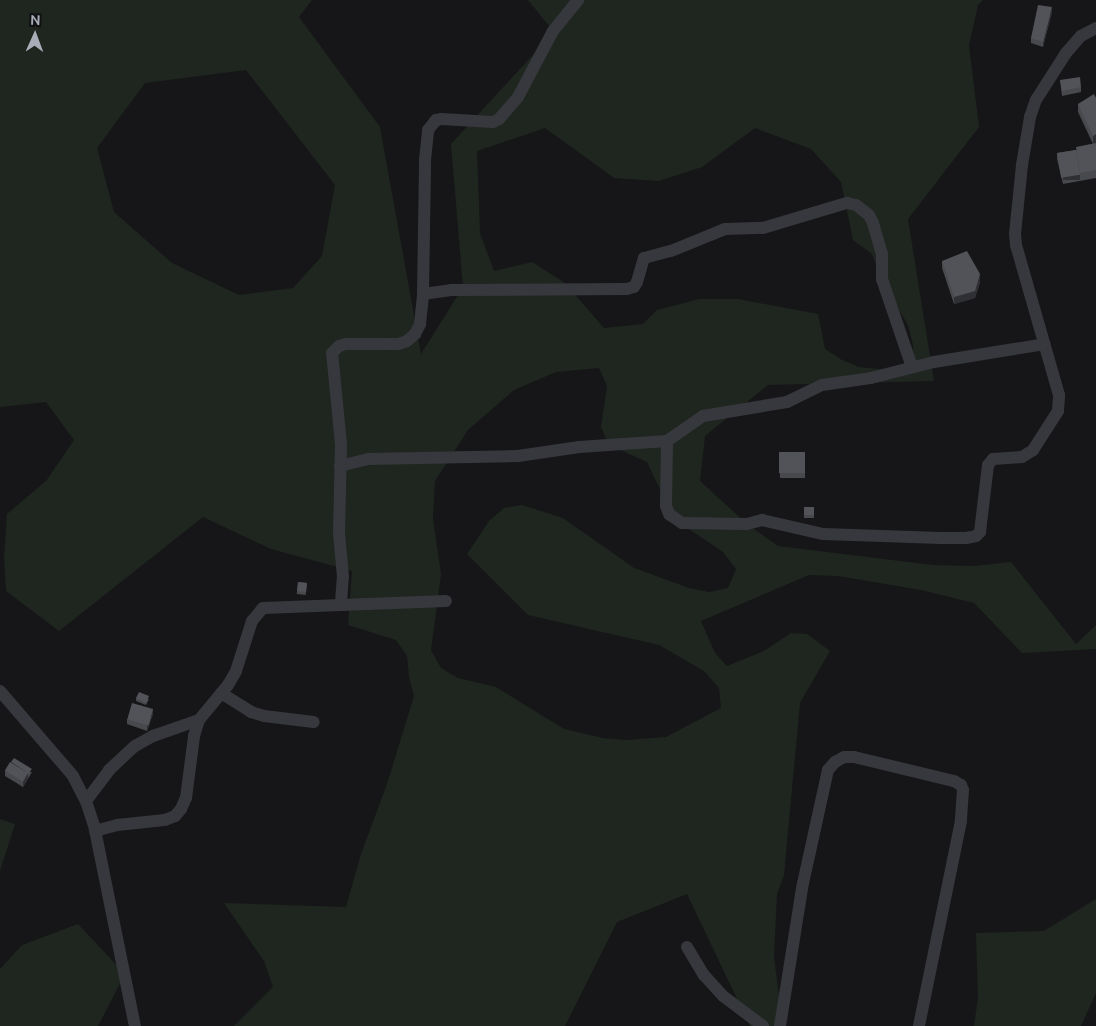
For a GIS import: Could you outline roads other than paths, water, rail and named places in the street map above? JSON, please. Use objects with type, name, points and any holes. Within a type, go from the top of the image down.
[{"type":"street","points":[[341,603],[343,576],[339,533],[341,444],[332,353],[339,346],[346,344],[398,344],[415,334],[420,324],[424,294],[425,160],[428,130],[436,120],[441,119],[493,122],[499,119],[518,97],[553,31],[578,0]]},
{"type":"street","points":[[667,441],[666,506],[669,514],[682,523],[747,524],[762,520],[823,534],[941,538],[976,536],[982,526],[988,465],[993,459],[1022,457],[1033,450],[1058,411],[1059,395],[1015,234],[1030,117],[1046,83],[1066,52],[1082,36],[1096,28]]},
{"type":"street","points":[[424,294],[451,290],[626,289],[634,287],[637,282],[644,258],[671,251],[725,229],[763,228],[847,204],[856,205],[869,215],[873,223],[882,254],[882,279],[912,367]]},
{"type":"street","points":[[340,466],[368,459],[518,456],[579,447],[667,441],[703,416],[787,402],[822,385],[871,378],[912,367],[1045,344]]},
{"type":"street","points":[[95,831],[117,824],[165,820],[175,816],[181,810],[186,798],[194,736],[199,720],[222,693],[236,671],[252,621],[257,612],[263,608],[341,603],[446,601]]},
{"type":"street","points":[[0,691],[73,776],[86,801],[95,831],[135,1026]]},
{"type":"street","points":[[222,693],[251,712],[264,716],[314,722]]},
{"type":"street","points":[[86,801],[109,770],[135,746],[153,736],[199,720]]},
{"type":"street","points":[[780,1026],[802,888],[828,770],[835,762],[844,758],[854,757],[954,781],[963,790],[961,821],[919,1026]]},
{"type":"street","points":[[687,947],[704,975],[723,996],[762,1026]]}]
